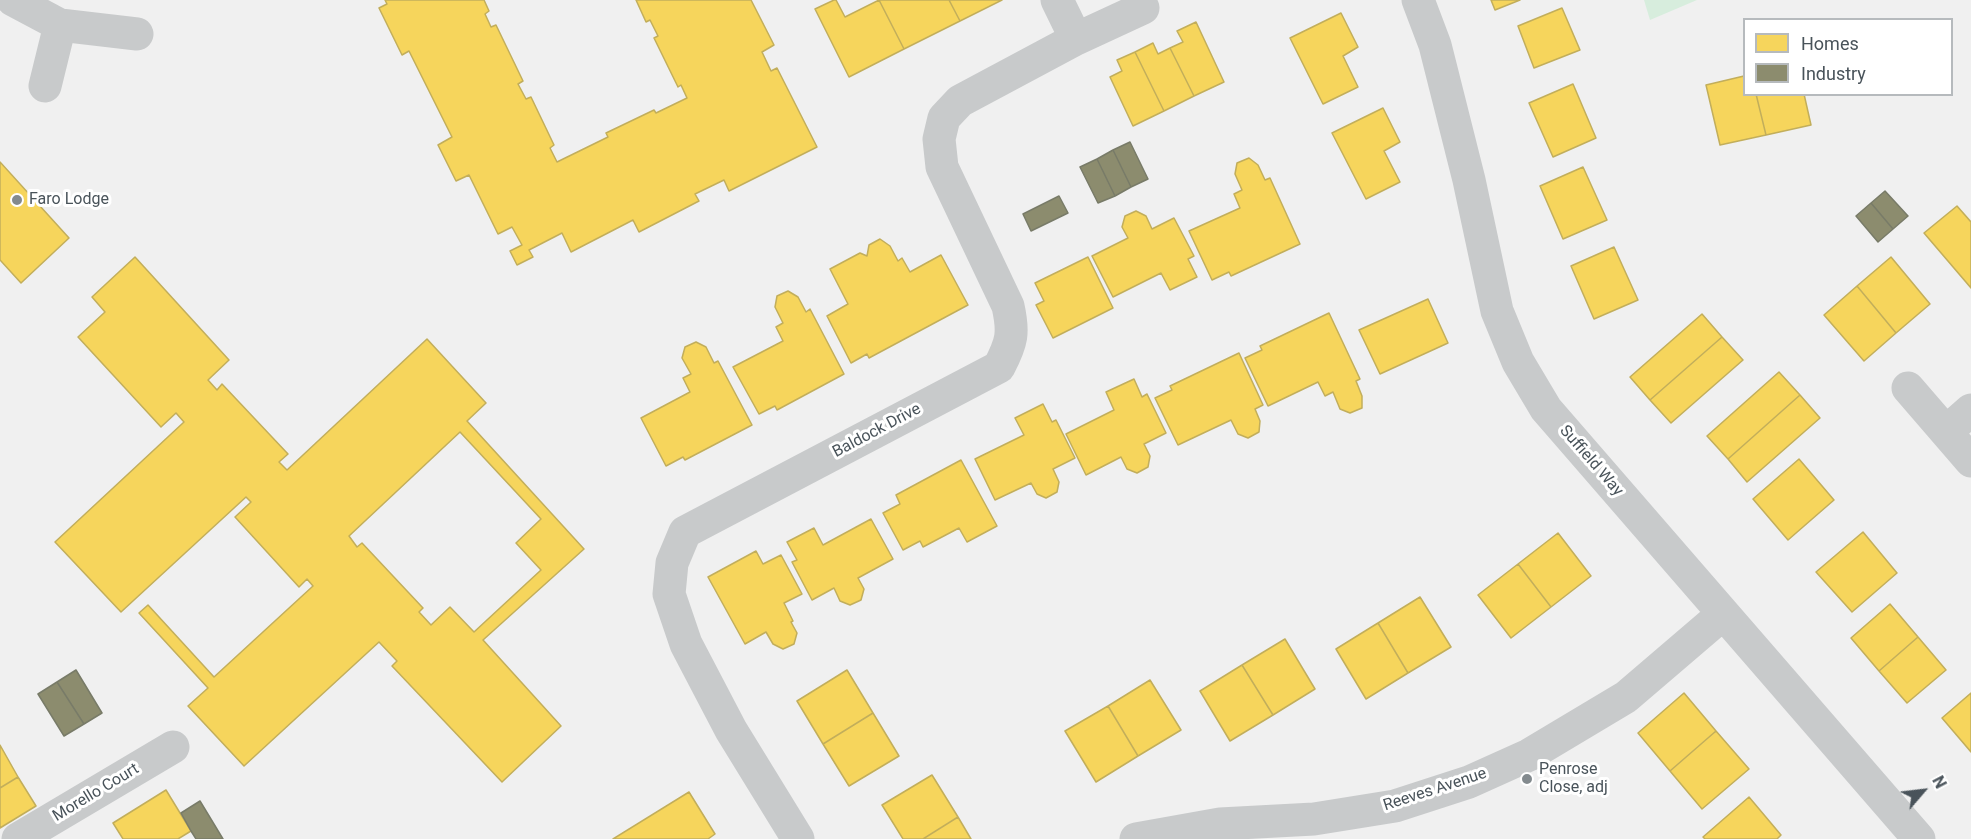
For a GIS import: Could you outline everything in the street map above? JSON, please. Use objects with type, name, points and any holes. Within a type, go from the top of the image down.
[{"type":"street","points":[[14,0],[60,25],[137,34]]},
{"type":"street","points":[[1057,0],[1076,39]]},
{"type":"street","name":"Suffield Way","points":[[1418,0],[1435,45],[1469,180],[1497,311],[1518,362],[1546,409],[1919,839]]},
{"type":"street","name":"Baldock Drive","points":[[798,839],[730,730],[686,644],[669,594],[672,563],[684,532],[999,367],[1009,348],[1012,326],[1008,306],[942,167],[939,139],[944,118],[960,101],[1076,39],[1143,8]]},
{"type":"street","points":[[45,86],[60,25]]},
{"type":"street","points":[[1908,388],[1971,461]]},
{"type":"street","points":[[1946,432],[1971,410]]},
{"type":"street","name":"Reeves Avenue","points":[[1136,839],[1220,824],[1316,829],[1469,782],[1528,755],[1626,697],[1724,614]]},
{"type":"street","name":"Morello Court","points":[[18,839],[173,747]]},
{"type":"green space","points":[[1644,0],[1697,0],[1650,20]]},
{"type":"building: Homes","points":[[385,0],[484,0],[489,11],[485,14],[491,27],[496,25],[523,81],[518,84],[526,99],[531,97],[554,145],[550,148],[557,162],[608,137],[606,133],[654,110],[656,113],[687,98],[681,85],[678,87],[654,38],[658,36],[650,20],[646,22],[636,0],[751,0],[774,45],[762,52],[771,71],[777,68],[817,147],[729,191],[724,180],[695,194],[699,201],[639,232],[633,220],[571,252],[562,233],[529,250],[533,257],[517,265],[510,251],[522,245],[512,227],[498,234],[469,175],[456,181],[438,145],[452,137],[409,51],[402,55],[379,8],[387,4]]},
{"type":"building: Homes","points":[[834,0],[845,17],[879,0],[904,49],[849,77],[815,9]]},
{"type":"building: Homes","points":[[879,0],[949,0],[960,21],[904,49]]},
{"type":"building: Homes","points":[[949,0],[1002,0],[960,21]]},
{"type":"building: Homes","points":[[1491,0],[1520,0],[1495,10]]},
{"type":"building: Homes","points":[[1562,8],[1580,50],[1534,68],[1518,26]]},
{"type":"building: Homes","points":[[1341,13],[1358,47],[1343,56],[1358,87],[1323,104],[1290,38]]},
{"type":"building: Homes","points":[[1196,22],[1224,82],[1194,96],[1170,48],[1183,42],[1177,31]]},
{"type":"building: Homes","points":[[1153,43],[1158,54],[1170,48],[1194,96],[1164,111],[1135,52]]},
{"type":"building: Homes","points":[[1135,52],[1164,111],[1133,126],[1110,77],[1122,71],[1117,60]]},
{"type":"building: Homes","points":[[1743,76],[1743,96],[1756,96],[1766,135],[1720,145],[1706,85]]},
{"type":"building: Homes","points":[[1573,84],[1596,138],[1553,157],[1529,103]]},
{"type":"building: Homes","points":[[1756,96],[1804,96],[1811,125],[1766,135]]},
{"type":"building: Homes","points":[[1383,108],[1400,142],[1384,151],[1400,182],[1366,199],[1332,133]]},
{"type":"building: Homes","points":[[1249,158],[1258,165],[1265,180],[1270,178],[1300,244],[1231,276],[1229,272],[1212,280],[1189,231],[1240,208],[1234,194],[1242,190],[1235,174],[1237,163]]},
{"type":"building: Homes","name":"Faro Lodge","points":[[0,162],[69,238],[21,283],[0,260]]},
{"type":"building: Homes","points":[[1583,167],[1607,220],[1563,239],[1540,186]]},
{"type":"building: Homes","points":[[1957,206],[1971,222],[1971,288],[1924,233]]},
{"type":"building: Homes","points":[[1136,211],[1146,216],[1152,229],[1174,218],[1194,256],[1188,259],[1197,277],[1170,290],[1161,273],[1113,297],[1092,256],[1128,238],[1122,227],[1125,216]]},
{"type":"building: Homes","points":[[880,239],[890,246],[898,261],[902,258],[910,272],[941,255],[968,305],[869,358],[867,354],[851,363],[827,316],[848,304],[830,269],[860,253],[867,256],[869,245]]},
{"type":"building: Homes","points":[[1614,247],[1638,300],[1594,319],[1571,266]]},
{"type":"building: Homes","points":[[135,257],[229,360],[208,380],[217,390],[222,384],[288,454],[279,462],[287,470],[427,339],[486,403],[467,421],[584,549],[483,640],[561,726],[502,782],[392,666],[397,661],[379,642],[244,766],[188,706],[208,688],[139,613],[148,605],[214,677],[313,586],[307,579],[299,587],[235,517],[251,502],[246,497],[121,612],[55,542],[184,422],[176,413],[161,427],[78,337],[105,312],[92,297]],"holes":[[[460,432],[541,519],[516,543],[541,570],[474,632],[450,607],[431,625],[419,612],[423,608],[362,543],[357,547],[349,536]]]},
{"type":"building: Homes","points":[[1088,257],[1113,308],[1053,338],[1036,305],[1044,301],[1035,283]]},
{"type":"building: Homes","points":[[1891,257],[1930,304],[1896,333],[1857,286]]},
{"type":"building: Homes","points":[[1857,286],[1896,333],[1864,361],[1824,315]]},
{"type":"building: Homes","points":[[788,291],[798,297],[806,312],[810,309],[844,374],[777,410],[775,406],[759,414],[733,367],[783,341],[776,327],[783,323],[775,307],[777,296]]},
{"type":"building: Homes","points":[[1428,299],[1448,343],[1380,374],[1359,330]]},
{"type":"building: Homes","points":[[1329,313],[1360,379],[1356,381],[1362,396],[1362,408],[1350,413],[1340,409],[1333,392],[1325,396],[1318,382],[1268,406],[1245,358],[1262,350],[1260,346]]},
{"type":"building: Homes","points":[[1702,314],[1722,337],[1650,400],[1630,377]]},
{"type":"building: Homes","points":[[1722,337],[1743,360],[1671,423],[1650,400]]},
{"type":"building: Homes","points":[[696,342],[706,347],[714,363],[718,361],[752,425],[685,460],[683,457],[666,466],[641,418],[690,392],[683,378],[691,374],[682,358],[685,347]]},
{"type":"building: Homes","points":[[1239,353],[1263,405],[1255,409],[1260,421],[1259,432],[1248,438],[1238,434],[1231,420],[1178,445],[1155,398],[1172,390],[1170,386]]},
{"type":"building: Homes","points":[[1779,372],[1800,395],[1728,459],[1707,436]]},
{"type":"building: Homes","points":[[1134,379],[1142,397],[1147,394],[1166,433],[1144,444],[1150,456],[1148,467],[1137,473],[1127,469],[1121,457],[1086,475],[1066,434],[1114,410],[1106,392]]},
{"type":"building: Homes","points":[[1800,395],[1820,418],[1747,482],[1728,459]]},
{"type":"building: Homes","points":[[1043,404],[1052,422],[1056,420],[1075,458],[1053,469],[1059,482],[1057,492],[1046,498],[1037,494],[1031,483],[995,500],[975,459],[1024,435],[1015,418]]},
{"type":"building: Homes","points":[[1799,459],[1834,500],[1788,540],[1753,499]]},
{"type":"building: Homes","points":[[961,460],[997,526],[967,542],[959,528],[923,547],[920,541],[903,550],[883,513],[900,504],[896,495]]},
{"type":"building: Homes","points":[[871,519],[893,559],[858,578],[864,589],[861,600],[850,605],[840,601],[834,588],[812,600],[792,562],[797,560],[787,542],[814,528],[823,545]]},
{"type":"building: Homes","points":[[1863,532],[1897,573],[1852,612],[1816,572]]},
{"type":"building: Homes","points":[[1558,533],[1591,576],[1551,607],[1518,564]]},
{"type":"building: Homes","points":[[756,551],[763,564],[781,555],[802,594],[784,603],[797,633],[794,644],[783,649],[773,644],[766,632],[745,644],[708,577]]},
{"type":"building: Homes","points":[[1518,564],[1551,607],[1511,638],[1478,595]]},
{"type":"building: Homes","points":[[1420,597],[1451,647],[1408,673],[1378,623]]},
{"type":"building: Homes","points":[[1890,604],[1918,637],[1879,671],[1851,638]]},
{"type":"building: Homes","points":[[1378,623],[1408,673],[1366,699],[1336,649]]},
{"type":"building: Homes","points":[[1918,637],[1946,670],[1907,703],[1879,671]]},
{"type":"building: Homes","points":[[1285,639],[1315,689],[1273,715],[1242,665]]},
{"type":"building: Homes","points":[[1242,665],[1273,715],[1230,741],[1200,691]]},
{"type":"building: Homes","points":[[847,670],[873,713],[823,744],[797,701]]},
{"type":"building: Homes","points":[[1150,680],[1181,730],[1138,756],[1108,706]]},
{"type":"building: Homes","points":[[1684,693],[1716,731],[1670,771],[1638,733]]},
{"type":"building: Homes","points":[[1971,693],[1971,752],[1942,718]]},
{"type":"building: Homes","points":[[1108,706],[1138,756],[1096,782],[1065,731]]},
{"type":"building: Homes","points":[[873,713],[899,756],[849,786],[823,744]]},
{"type":"building: Homes","points":[[1716,731],[1749,769],[1702,809],[1670,771]]},
{"type":"building: Homes","points":[[0,745],[18,777],[0,788]]},
{"type":"building: Homes","points":[[932,775],[958,817],[923,839],[903,839],[882,805]]},
{"type":"building: Homes","points":[[18,777],[36,806],[0,828],[0,788]]},
{"type":"building: Homes","points":[[166,790],[191,831],[178,839],[123,839],[113,823]]},
{"type":"building: Homes","points":[[689,792],[715,834],[708,839],[613,839]]},
{"type":"building: Homes","points":[[1749,797],[1781,835],[1777,839],[1705,839],[1703,837]]},
{"type":"building: Homes","points":[[958,817],[971,839],[923,839]]},
{"type":"building: Industry","points":[[1130,142],[1148,179],[1131,187],[1113,150]]},
{"type":"building: Industry","points":[[1113,150],[1131,187],[1115,196],[1097,159]]},
{"type":"building: Industry","points":[[1097,159],[1115,196],[1098,203],[1080,167]]},
{"type":"building: Industry","points":[[1885,191],[1908,216],[1893,229],[1871,203]]},
{"type":"building: Industry","points":[[1059,196],[1068,213],[1031,231],[1023,214]]},
{"type":"building: Industry","points":[[1871,203],[1893,229],[1878,242],[1856,216]]},
{"type":"building: Industry","points":[[76,670],[102,713],[84,724],[57,682]]},
{"type":"building: Industry","points":[[57,682],[84,724],[64,736],[38,694]]},
{"type":"building: Industry","points":[[200,801],[223,839],[196,839],[191,831],[181,813]]},
{"type":"place","name":"Faro Lodge","points":[[17,200]]},
{"type":"place","name":"Penrose Close, adj","points":[[1527,779]]}]
